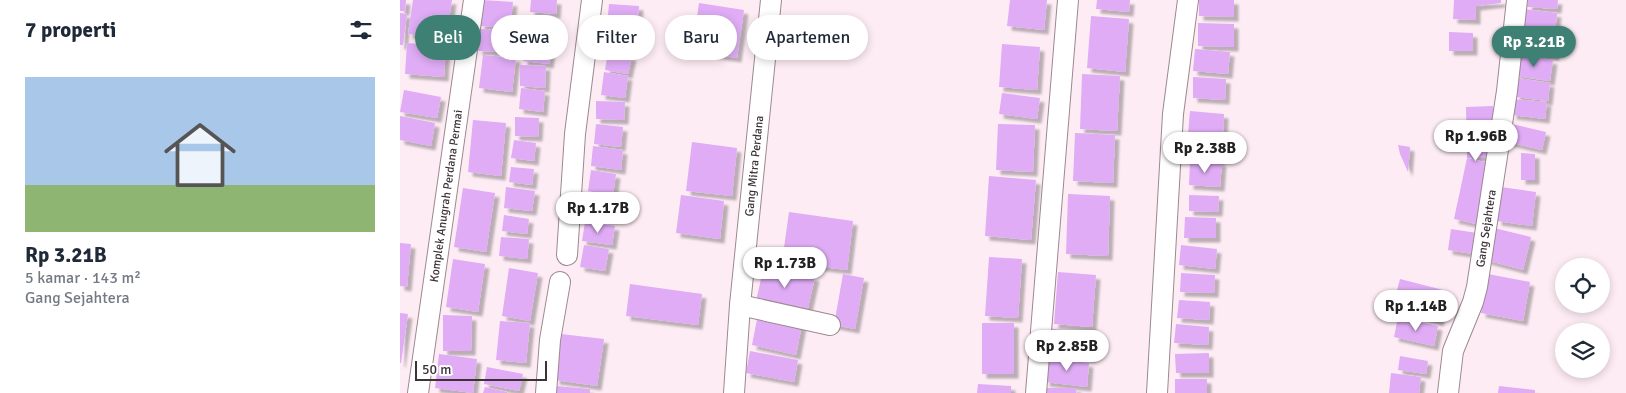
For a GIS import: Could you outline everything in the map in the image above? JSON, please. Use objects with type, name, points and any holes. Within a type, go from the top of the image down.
[{"type":"street","name":"Komplek Anugrah Perdana Permai","points":[[418,393],[474,0]]},
{"type":"street","points":[[567,256],[575,134],[592,0]]},
{"type":"street","name":"Gang Mitra Perdana","points":[[734,393],[740,305],[771,0]]},
{"type":"street","points":[[1036,393],[1068,0]]},
{"type":"street","points":[[1158,393],[1173,114],[1188,0]]},
{"type":"street","name":"Gang Sejahtera","points":[[1448,393],[1454,351],[1477,287],[1508,91],[1517,0]]},
{"type":"street","points":[[546,393],[550,340],[560,282]]},
{"type":"street","points":[[740,305],[830,325]]},
{"type":"building","points":[[400,0],[406,0],[405,11],[400,11]]},
{"type":"building","points":[[413,0],[452,0],[450,15],[415,15],[415,35],[408,34]]},
{"type":"building","points":[[482,0],[513,2],[512,15],[491,15],[491,27],[481,26]]},
{"type":"building","points":[[531,0],[557,0],[556,14],[530,12]]},
{"type":"building","points":[[1010,0],[1047,0],[1044,30],[1007,26]]},
{"type":"building","points":[[1097,0],[1130,0],[1129,12],[1096,9]]},
{"type":"building","points":[[1199,0],[1234,0],[1234,17],[1199,16]]},
{"type":"building","points":[[1454,0],[1501,0],[1501,3],[1476,6],[1476,20],[1453,19]]},
{"type":"building","points":[[1528,0],[1558,0],[1557,9],[1527,7]]},
{"type":"building","points":[[699,3],[744,10],[737,58],[737,15],[697,15]]},
{"type":"building","points":[[609,4],[639,6],[638,15],[608,15]]},
{"type":"building","points":[[1524,9],[1557,13],[1555,33],[1521,28]]},
{"type":"building","points":[[400,13],[407,14],[403,45],[400,45]]},
{"type":"building","points":[[1091,16],[1129,19],[1125,72],[1087,68]]},
{"type":"building","points":[[1198,23],[1234,24],[1234,47],[1198,46]]},
{"type":"building","points":[[481,29],[491,29],[491,51],[481,51]]},
{"type":"building","points":[[1449,32],[1473,33],[1473,51],[1449,51]]},
{"type":"building","points":[[1530,34],[1555,35],[1555,56],[1529,55]]},
{"type":"building","points":[[407,43],[415,44],[415,60],[445,60],[444,77],[405,74]]},
{"type":"building","points":[[1002,44],[1040,47],[1037,90],[999,87]]},
{"type":"building","points":[[1195,49],[1230,52],[1228,74],[1193,71]]},
{"type":"building","points":[[483,55],[491,56],[491,60],[516,60],[512,92],[479,88]]},
{"type":"building","points":[[1519,55],[1553,60],[1550,81],[1515,76]]},
{"type":"building","points":[[523,60],[550,60],[549,64]]},
{"type":"building","points":[[607,60],[631,60],[628,74],[605,70]]},
{"type":"building","points":[[520,65],[546,66],[545,88],[520,86]]},
{"type":"building","points":[[604,72],[628,76],[625,98],[601,95]]},
{"type":"building","points":[[1082,74],[1120,76],[1117,131],[1080,129]]},
{"type":"building","points":[[1193,77],[1226,79],[1225,100],[1193,98]]},
{"type":"building","points":[[1517,78],[1550,83],[1548,101],[1515,97]]},
{"type":"building","points":[[521,88],[545,91],[543,112],[519,109]]},
{"type":"building","points":[[404,90],[441,97],[437,118],[400,112]]},
{"type":"building","points":[[1002,93],[1040,98],[1037,119],[999,114]]},
{"type":"building","points":[[1513,99],[1547,102],[1545,119],[1512,115]]},
{"type":"building","points":[[596,101],[625,102],[624,120],[596,119]]},
{"type":"building","points":[[1493,106],[1494,158],[1467,158],[1466,107]]},
{"type":"building","points":[[1190,111],[1224,114],[1223,137],[1188,134]]},
{"type":"building","points":[[400,116],[435,123],[431,146],[400,140]]},
{"type":"building","points":[[515,117],[539,118],[538,137],[515,136]]},
{"type":"building","points":[[473,120],[506,123],[501,176],[468,172]]},
{"type":"building","points":[[596,124],[623,127],[621,147],[594,144]]},
{"type":"building","points":[[998,124],[1035,125],[1033,172],[996,170]]},
{"type":"building","points":[[1512,124],[1546,132],[1542,150],[1508,142]]},
{"type":"building","points":[[1075,133],[1115,135],[1113,183],[1073,181]]},
{"type":"building","points":[[514,140],[536,143],[534,161],[511,158]]},
{"type":"building","points":[[1189,140],[1222,143],[1220,161],[1188,158]]},
{"type":"building","points":[[692,142],[737,148],[732,196],[686,191]]},
{"type":"building","points":[[1398,145],[1410,147],[1408,172],[1400,154]]},
{"type":"building","points":[[593,146],[623,150],[621,170],[591,166]]},
{"type":"building","points":[[1521,153],[1535,154],[1535,180],[1521,180]]},
{"type":"building","points":[[1467,158],[1489,163],[1476,224],[1454,219]]},
{"type":"building","points":[[1190,161],[1222,162],[1220,187],[1189,185]]},
{"type":"building","points":[[511,167],[534,169],[532,185],[509,182]]},
{"type":"building","points":[[591,170],[616,174],[613,195],[588,191]]},
{"type":"building","points":[[989,176],[1036,180],[1031,240],[985,236]]},
{"type":"building","points":[[506,187],[535,191],[532,211],[504,208]]},
{"type":"building","points":[[1501,187],[1536,192],[1532,226],[1497,221]]},
{"type":"building","points":[[463,188],[495,193],[486,252],[454,247]]},
{"type":"building","points":[[1068,194],[1110,196],[1108,256],[1066,254]]},
{"type":"building","points":[[681,195],[724,201],[720,239],[676,233]]},
{"type":"building","points":[[1189,195],[1219,196],[1218,212],[1189,211]]},
{"type":"building","points":[[584,201],[611,201],[611,219],[584,219]]},
{"type":"building","points":[[789,212],[853,221],[847,270],[782,262]]},
{"type":"building","points":[[504,215],[529,219],[527,234],[502,231]]},
{"type":"building","points":[[1185,217],[1216,218],[1216,238],[1184,238]]},
{"type":"building","points":[[585,222],[615,226],[612,245],[582,241]]},
{"type":"building","points":[[1494,228],[1531,237],[1523,270],[1486,260]]},
{"type":"building","points":[[1451,229],[1477,233],[1473,254],[1448,250]]},
{"type":"building","points":[[501,237],[529,239],[527,259],[499,256]]},
{"type":"building","points":[[400,243],[411,244],[407,287],[400,286]]},
{"type":"building","points":[[584,245],[609,249],[605,271],[580,267]]},
{"type":"building","points":[[1181,245],[1217,249],[1215,269],[1179,265]]},
{"type":"building","points":[[989,257],[1022,259],[1018,318],[985,316]]},
{"type":"building","points":[[453,259],[485,264],[478,312],[446,307]]},
{"type":"building","points":[[764,266],[815,277],[807,312],[756,301]]},
{"type":"building","points":[[509,268],[538,273],[530,321],[502,316]]},
{"type":"building","points":[[1058,272],[1096,275],[1092,327],[1054,324]]},
{"type":"building","points":[[1181,273],[1215,275],[1214,293],[1180,292]]},
{"type":"building","points":[[843,274],[864,278],[855,329],[834,325]]},
{"type":"building","points":[[1488,274],[1530,282],[1523,321],[1481,313]]},
{"type":"building","points":[[1400,279],[1447,291],[1439,322],[1392,309]]},
{"type":"building","points":[[630,284],[702,294],[698,325],[626,316]]},
{"type":"building","points":[[1179,300],[1210,302],[1209,320],[1177,318]]},
{"type":"building","points":[[400,313],[408,314],[401,363],[400,363]]},
{"type":"building","points":[[758,314],[802,324],[796,355],[752,345]]},
{"type":"building","points":[[443,315],[472,316],[471,351],[443,351]]},
{"type":"building","points":[[1398,317],[1438,326],[1434,346],[1394,337]]},
{"type":"building","points":[[500,321],[530,323],[526,363],[496,360]]},
{"type":"building","points":[[982,323],[1014,323],[1014,374],[982,374]]},
{"type":"building","points":[[1176,324],[1209,327],[1208,345],[1174,343]]},
{"type":"building","points":[[1051,329],[1094,332],[1092,358],[1049,355]]},
{"type":"building","points":[[561,334],[604,339],[597,386],[555,380]]},
{"type":"building","points":[[750,351],[798,360],[794,382],[746,373]]},
{"type":"building","points":[[1209,353],[1209,373],[1176,373],[1175,354]]},
{"type":"building","points":[[439,354],[477,359],[473,393],[435,388]]},
{"type":"building","points":[[1400,356],[1428,361],[1426,374],[1398,370]]},
{"type":"building","points":[[1047,358],[1089,363],[1087,387],[1045,382]]},
{"type":"building","points":[[487,367],[523,374],[519,391],[484,384]]},
{"type":"building","points":[[1391,373],[1421,377],[1419,393],[1389,393]]},
{"type":"building","points":[[1175,379],[1207,379],[1207,393],[1175,393]]},
{"type":"building","points":[[978,384],[1011,386],[1011,393],[977,393]]},
{"type":"building","points":[[556,386],[590,389],[590,393],[556,393]]},
{"type":"building","points":[[1499,386],[1535,390],[1535,393],[1498,393]]},
{"type":"building","points":[[485,387],[507,392],[507,393],[483,393]]},
{"type":"building","points":[[1044,388],[1077,388],[1076,393],[1044,393]]}]
